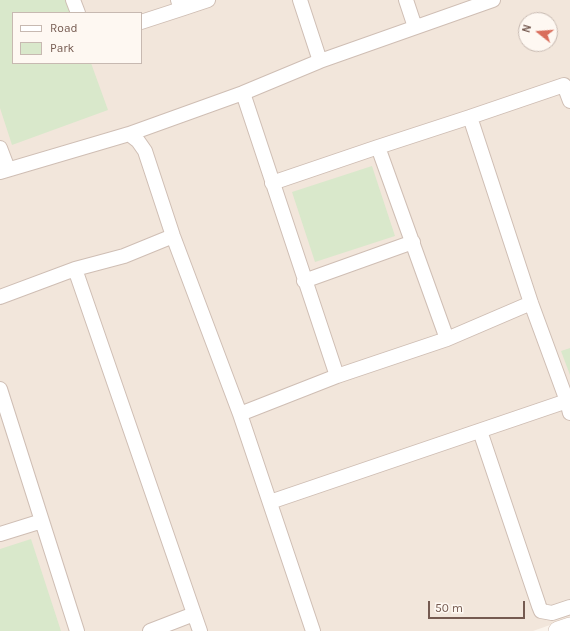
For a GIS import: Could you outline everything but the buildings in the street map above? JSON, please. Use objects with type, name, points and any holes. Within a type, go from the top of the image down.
[{"type":"main road","points":[[558,631],[570,627]]},
{"type":"street","points":[[73,0],[78,12]]},
{"type":"street","points":[[142,22],[180,5],[208,0]]},
{"type":"street","points":[[300,0],[320,61]]},
{"type":"street","points":[[406,0],[415,27]]},
{"type":"street","points":[[0,148],[4,171],[129,134],[243,93],[320,61],[493,0]]},
{"type":"street","points":[[272,183],[470,118],[567,84],[570,101]]},
{"type":"street","points":[[243,93],[304,281],[337,376]]},
{"type":"street","points":[[270,502],[480,430],[568,407],[531,302],[470,118]]},
{"type":"street","points":[[129,134],[138,141],[145,151],[172,236],[240,414],[313,631]]},
{"type":"street","points":[[378,147],[447,339]]},
{"type":"street","points":[[0,297],[74,269],[124,256],[172,236]]},
{"type":"street","points":[[304,281],[412,242]]},
{"type":"street","points":[[74,269],[200,631]]},
{"type":"street","points":[[240,414],[337,376],[447,339],[531,302]]},
{"type":"street","points":[[0,391],[78,631]]},
{"type":"street","points":[[480,430],[539,606],[542,611],[552,613],[570,607]]},
{"type":"street","points":[[0,534],[42,521]]},
{"type":"street","points":[[150,631],[194,614]]},
{"type":"shaded area","points":[[0,0],[570,0],[570,618],[533,631],[0,631]]},
{"type":"green space","points":[[0,0],[69,0],[74,12],[12,12],[12,64],[91,64],[108,110],[12,145],[0,108]]},
{"type":"green space","points":[[372,166],[395,236],[315,262],[292,192]]},
{"type":"green space","points":[[570,348],[570,375],[561,351]]},
{"type":"green space","points":[[31,539],[61,631],[0,631],[0,549]]}]
